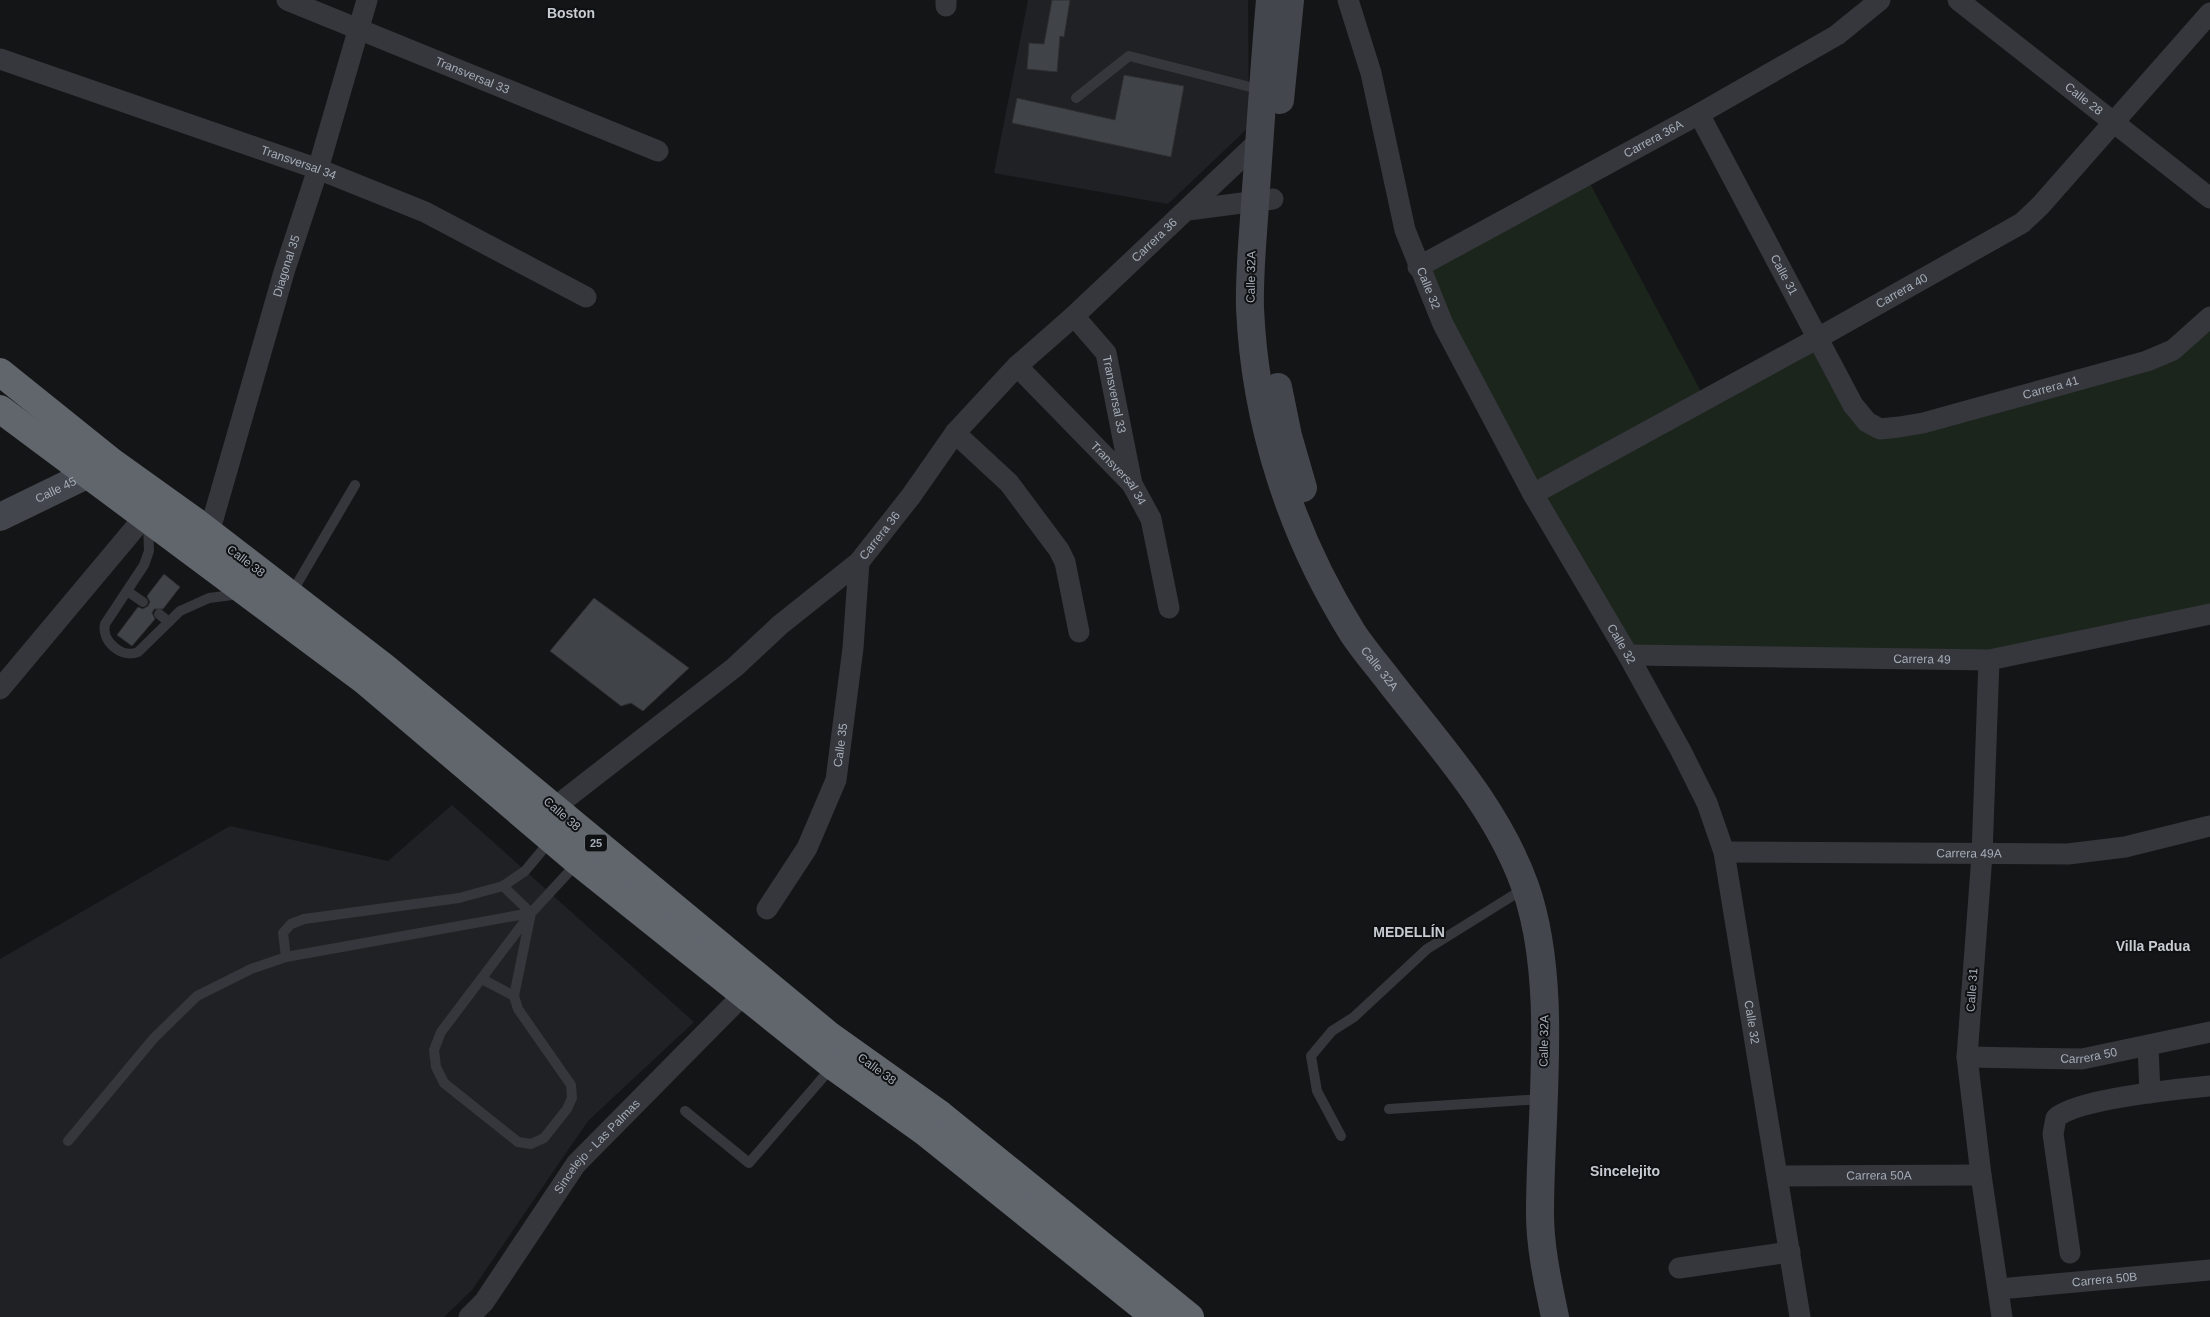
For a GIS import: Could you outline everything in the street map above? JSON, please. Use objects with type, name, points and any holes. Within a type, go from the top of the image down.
[{"type":"highway","name":"Calle 38","points":[[0,372],[112,462],[209,533],[383,666],[555,825],[744,994],[833,1066],[925,1132],[1146,1314]]},
{"type":"highway","name":"Calle 38","points":[[0,409],[87,475],[250,593],[555,825]]},
{"type":"highway","name":"Calle 38","points":[[587,852],[830,1036],[941,1115],[1190,1317]]},
{"type":"main road","name":"Calle 32A","points":[[1270,0],[1258,142],[1250,282],[1256,370],[1269,440],[1298,528],[1327,590],[1354,636],[1470,786],[1494,821],[1525,887],[1535,924],[1542,970],[1544,1016],[1540,1217],[1545,1264],[1555,1317]]},
{"type":"main road","name":"Calle 32A","points":[[1290,0],[1254,201],[1269,280],[1275,375],[1288,436],[1314,520],[1347,590],[1369,625],[1486,778],[1510,813],[1542,882],[1552,920],[1560,966],[1562,1012],[1558,1216],[1571,1317]]},
{"type":"main road","name":"Calle 45","points":[[0,517],[112,462]]},
{"type":"street","name":"Transversal 33","points":[[287,0],[360,28],[658,151]]},
{"type":"street","name":"Diagonal 35","points":[[209,533],[284,272],[318,168],[367,0]]},
{"type":"street","name":"Calle 32","points":[[1348,0],[1371,73],[1405,230],[1418,267],[1443,324],[1533,494],[1628,655],[1707,803],[1724,852],[1800,1317]]},
{"type":"street","name":"Carrera 36A","points":[[1418,267],[1699,114],[1837,35],[1880,0]]},
{"type":"street","name":"Calle 28","points":[[1958,0],[2210,198]]},
{"type":"street","name":"Carrera 40","points":[[1533,494],[1818,338],[2022,223],[2040,206],[2114,124],[2210,13]]},
{"type":"street","name":"Transversal 34","points":[[0,59],[318,168],[425,212],[586,297]]},
{"type":"street","name":"Calle 31","points":[[1699,114],[1853,405],[1867,422],[1880,429]]},
{"type":"street","name":"Carrera 36","points":[[555,825],[780,625],[858,562],[911,496],[955,433],[1018,366],[1188,210],[1258,142]]},
{"type":"street","points":[[1221,178],[1223,192],[1254,201]]},
{"type":"street","name":"Carrera 36","points":[[1188,210],[1254,201]]},
{"type":"street","name":"Transversal 33","points":[[1074,316],[1106,352],[1132,484]]},
{"type":"street","name":"Carrera 41","points":[[1880,429],[1924,423],[2147,361],[2172,350],[2210,317]]},
{"type":"street","name":"Transversal 34","points":[[1018,366],[1132,484],[1151,519],[1169,608]]},
{"type":"street","points":[[955,433],[1009,483],[1059,550],[1066,562],[1079,632]]},
{"type":"street","points":[[0,689],[146,517]]},
{"type":"street","name":"Calle 35","points":[[767,909],[807,848],[836,780],[853,648],[858,562]]},
{"type":"street","name":"Carrera 49","points":[[1628,655],[1989,660],[2210,614]]},
{"type":"street","name":"Calle 31","points":[[1989,660],[1982,855],[1967,1057],[1981,1175],[2002,1317]]},
{"type":"street","name":"Carrera 49A","points":[[1724,852],[2068,854],[2125,847],[2210,826]]},
{"type":"street","name":"Sincelejo - Las Palmas","points":[[469,1317],[484,1302],[576,1164],[744,994]]},
{"type":"street","name":"Carrera 50","points":[[1967,1057],[2082,1059],[2148,1047],[2210,1032]]},
{"type":"street","points":[[2148,1047],[2150,1093]]},
{"type":"street","points":[[2070,1254],[2053,1134],[2056,1118],[2071,1108],[2150,1093],[2210,1086]]},
{"type":"street","name":"Carrera 50A","points":[[1778,1176],[1981,1175]]},
{"type":"street","points":[[1679,1268],[1790,1252]]},
{"type":"street","name":"Carrera 50B","points":[[1999,1288],[2210,1270]]},
{"type":"lane","points":[[1076,98],[1129,56],[1262,90]]},
{"type":"lane","points":[[291,595],[355,485]]},
{"type":"lane","points":[[146,517],[149,552],[144,565],[104,630],[106,638],[123,654],[130,655],[138,652],[180,611],[196,602],[209,598],[250,593]]},
{"type":"lane","points":[[127,591],[143,602]]},
{"type":"lane","points":[[159,614],[169,622]]},
{"type":"lane","points":[[286,957],[283,934],[291,924],[304,919],[459,898],[503,886],[525,871],[555,825]]},
{"type":"lane","points":[[531,913],[514,996],[518,1009],[571,1085],[572,1098],[567,1109],[544,1138],[531,1144],[518,1142],[444,1083],[436,1067],[434,1050],[441,1032],[531,913],[587,852]]},
{"type":"lane","points":[[503,886],[531,913]]},
{"type":"lane","points":[[1341,1136],[1317,1091],[1311,1056],[1332,1031],[1354,1017],[1427,949],[1525,887]]},
{"type":"lane","points":[[68,1141],[154,1038],[197,996],[250,970],[286,957],[531,913]]},
{"type":"lane","points":[[482,979],[514,996]]},
{"type":"lane","points":[[685,1111],[749,1164],[833,1066]]},
{"type":"lane","points":[[1389,1109],[1542,1099]]},
{"type":"shaded area","points":[[1028,0],[1248,0],[1249,127],[1168,204],[994,173]]},
{"type":"shaded area","points":[[1586,176],[1705,399],[1818,338],[1880,429],[2147,361],[2210,317],[2210,614],[1989,660],[1628,655],[1418,267]]},
{"type":"shaded area","points":[[452,805],[694,1022],[588,1121],[472,1290],[444,1317],[0,1317],[0,959],[230,826],[388,861]]},
{"type":"building","points":[[1052,0],[1070,0],[1064,37],[1060,36],[1057,72],[1027,69],[1029,43],[1044,44]]},
{"type":"building","points":[[1124,75],[1184,86],[1171,157],[1012,123],[1017,98],[1115,120]]},
{"type":"building","points":[[164,574],[180,587],[163,609],[154,609],[152,613],[155,619],[132,646],[117,635],[138,607],[143,609],[148,606],[150,602],[147,596]]},
{"type":"building","points":[[594,598],[689,668],[643,711],[631,703],[621,706],[550,651]]},
{"type":"district","name":"Boston","points":[[571,13]]},
{"type":"district","name":"MEDELLÍN","points":[[1409,932]]},
{"type":"district","name":"Villa Padua","points":[[2153,946]]},
{"type":"district","name":"Sincelejito","points":[[1625,1171]]}]
